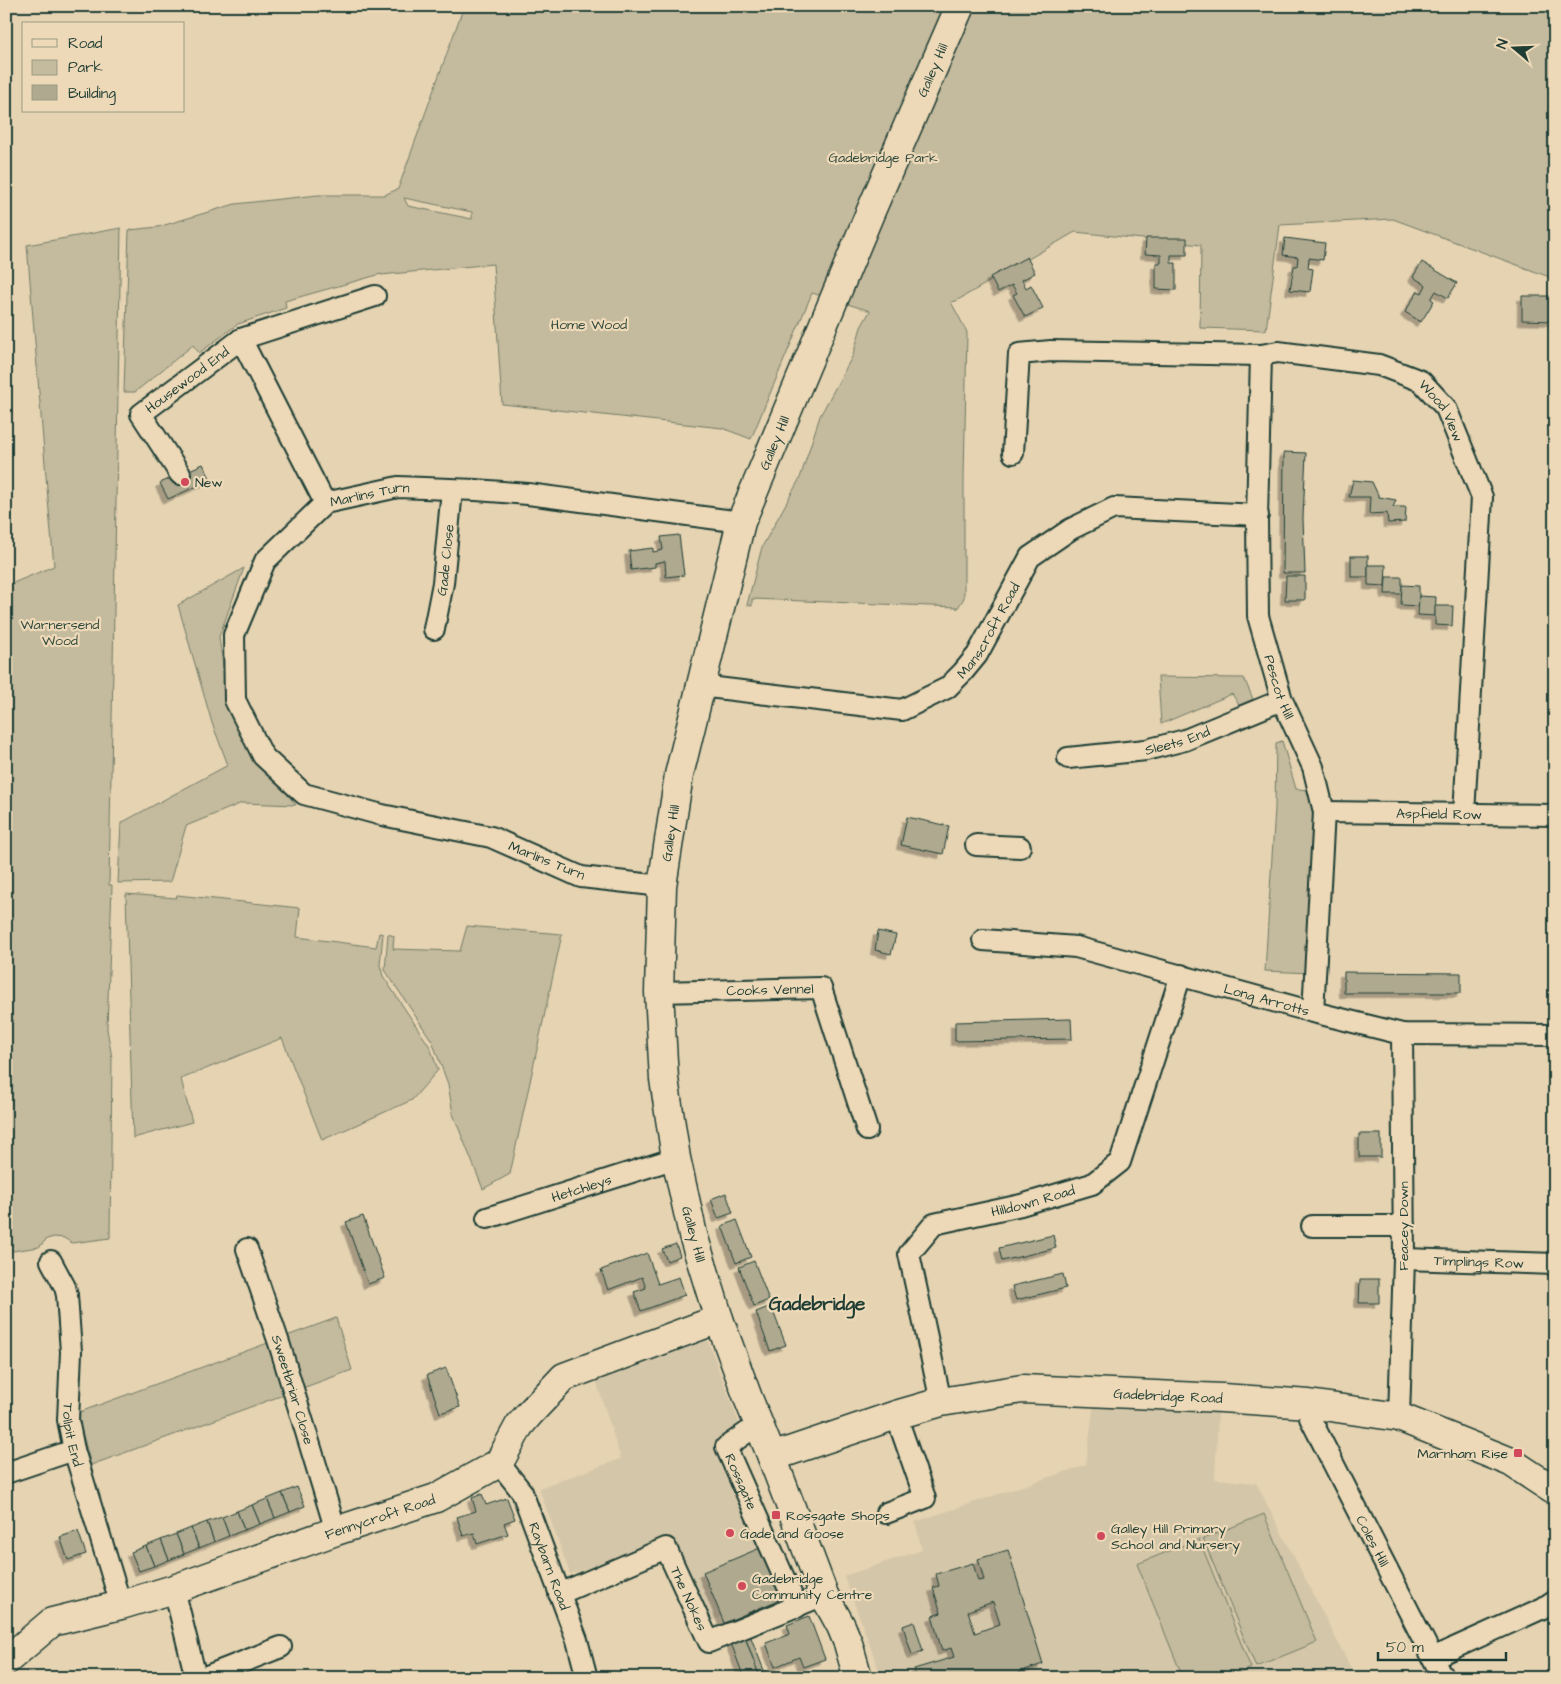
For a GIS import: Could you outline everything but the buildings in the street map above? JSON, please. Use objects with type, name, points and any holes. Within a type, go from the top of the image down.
[{"type":"street","name":"Galley Hill","points":[[858,1678],[848,1643],[824,1595],[719,1319],[693,1235],[676,1158],[664,1079],[659,992],[662,886],[679,775],[741,522],[870,213],[960,6]]},
{"type":"street","name":"Housewood End","points":[[180,474],[141,414],[241,339],[375,296]]},
{"type":"street","name":"Housewood End","points":[[241,339],[325,503]]},
{"type":"street","name":"Wood View","points":[[1012,454],[1019,354],[1051,351],[1261,355],[1278,352],[1380,365],[1421,381],[1446,408],[1482,497],[1464,814]]},
{"type":"street","name":"Pescot Hill","points":[[1261,355],[1258,616],[1282,700],[1313,767],[1324,812],[1313,1012]]},
{"type":"street","name":"Marlins Turn","points":[[662,886],[582,877],[491,837],[382,816],[304,794],[263,756],[235,700],[234,636],[265,561],[325,503],[398,487],[476,490],[528,494],[741,522]]},
{"type":"street","name":"Gade Close","points":[[434,629],[443,583],[452,490]]},
{"type":"street","name":"Manscroft Road","points":[[700,686],[902,710],[947,688],[963,672],[977,655],[1030,557],[1071,529],[1114,508],[1258,515]]},
{"type":"street","name":"Sleets End","points":[[1068,758],[1146,750],[1184,740],[1282,700]]},
{"type":"street","name":"Aspfield Row","points":[[1324,812],[1555,815]]},
{"type":"street","points":[[976,845],[1020,847]]},
{"type":"street","name":"Long Arrotts","points":[[983,940],[1076,946],[1313,1012],[1402,1034],[1555,1035]]},
{"type":"street","name":"Hilldown Road","points":[[941,1402],[909,1254],[934,1224],[1021,1205],[1092,1184],[1120,1162],[1181,975]]},
{"type":"street","name":"Cooks Vennel","points":[[659,992],[821,988],[867,1130]]},
{"type":"street","name":"Feacey Down","points":[[1399,1417],[1404,1259],[1402,1034]]},
{"type":"street","name":"Hetchleys","points":[[486,1218],[676,1158]]},
{"type":"street","points":[[1312,1226],[1404,1226]]},
{"type":"street","name":"Sweetbriar Close","points":[[247,1249],[279,1343],[336,1531]]},
{"type":"street","name":"Timplings Row","points":[[1404,1259],[1555,1264]]},
{"type":"street","name":"Tollpit End","points":[[52,1261],[67,1295],[71,1352],[68,1420],[74,1450],[121,1605]]},
{"type":"street","points":[[499,1463],[519,1426],[564,1377],[719,1319]]},
{"type":"street","name":"Gadebridge Road","points":[[772,1457],[896,1415],[941,1402],[1022,1389],[1309,1404],[1399,1417],[1511,1462],[1555,1491]]},
{"type":"street","name":"Coles Hill","points":[[1309,1404],[1310,1418],[1443,1678]]},
{"type":"street","points":[[886,1513],[925,1498],[896,1415]]},
{"type":"street","name":"Rossgate","points":[[759,1424],[726,1447],[797,1607]]},
{"type":"street","points":[[6,1473],[74,1450]]},
{"type":"street","name":"Fennycroft Road","points":[[6,1662],[52,1622],[121,1605],[174,1589],[336,1531],[436,1498],[499,1463]]},
{"type":"street","name":"Raybarn Road","points":[[499,1463],[522,1492],[577,1640],[587,1678]]},
{"type":"street","name":"The Nokes","points":[[559,1594],[666,1548],[709,1642],[824,1595]]},
{"type":"street","points":[[174,1589],[196,1678]]},
{"type":"street","points":[[1434,1658],[1542,1608],[1555,1600]]},
{"type":"street","points":[[202,1678],[281,1646]]},
{"type":"shaded area","points":[[705,1333],[748,1447],[724,1457],[776,1588],[711,1622],[672,1540],[570,1574],[539,1488],[621,1459],[593,1371]]},
{"type":"shaded area","name":"Galley Hill Primary School and Nursery","points":[[1094,1403],[1218,1412],[1215,1479],[1256,1483],[1356,1678],[882,1678],[844,1576],[922,1550],[915,1522],[1086,1465]]},
{"type":"green space","name":"Gadebridge Park","points":[[464,6],[1555,6],[1555,279],[1393,219],[1280,225],[1266,330],[1200,328],[1201,245],[1075,232],[956,301],[951,302],[967,332],[964,598],[957,609],[957,607],[752,599],[752,606],[747,605],[762,547],[800,478],[820,416],[853,355],[861,327],[870,311],[812,293],[751,439],[722,428],[502,404],[493,264],[381,274],[285,301],[286,308],[238,324],[199,353],[193,345],[135,392],[124,392],[129,230],[158,227],[235,204],[318,195],[384,195],[398,189]],"holes":[[[404,198],[472,212],[472,219],[408,206]]]},
{"type":"green space","name":"Warnersend Wood","points":[[121,228],[109,885],[112,885],[107,1029],[112,1058],[110,1238],[72,1243],[64,1238],[54,1237],[47,1239],[39,1247],[6,1252],[6,586],[54,566],[27,245]]},
{"type":"green space","points":[[244,568],[219,637],[229,708],[243,740],[296,805],[242,803],[186,826],[170,882],[118,883],[121,823],[228,765],[212,723],[178,605]]},
{"type":"green space","points":[[1158,677],[1244,678],[1253,699],[1239,705],[1232,694],[1161,724]]},
{"type":"green space","points":[[1282,741],[1296,789],[1311,790],[1317,835],[1311,973],[1265,971],[1275,808],[1276,743]]},
{"type":"green space","points":[[126,894],[176,898],[177,895],[300,908],[297,937],[376,947],[379,933],[383,934],[380,965],[383,976],[430,1047],[438,1070],[412,1100],[322,1140],[282,1038],[181,1079],[192,1122],[133,1138]]},
{"type":"green space","points":[[467,926],[562,934],[510,1174],[483,1189],[453,1114],[448,1084],[432,1041],[385,970],[388,934],[394,936],[393,949],[460,951]]},
{"type":"green space","points":[[336,1318],[352,1370],[91,1465],[77,1413]]},
{"type":"green space","points":[[1264,1514],[1317,1642],[1256,1667],[1203,1539]]},
{"type":"green space","points":[[1199,1539],[1251,1668],[1228,1678],[1183,1678],[1137,1564]]},
{"type":"place","name":"New","points":[[185,482]]},
{"type":"place","name":"Marnham Rise","points":[[1518,1453]]},
{"type":"place","name":"Rossgate Shops","points":[[776,1515]]},
{"type":"place","name":"Gade and Goose","points":[[730,1533]]},
{"type":"place","name":"Galley Hill Primary School and Nursery","points":[[1101,1536]]},
{"type":"place","name":"Gadebridge Community Centre","points":[[742,1586]]},
{"type":"district","name":"Gadebridge","points":[[817,1303]]},
{"type":"park label","name":"Home Wood","points":[[589,324]]}]
